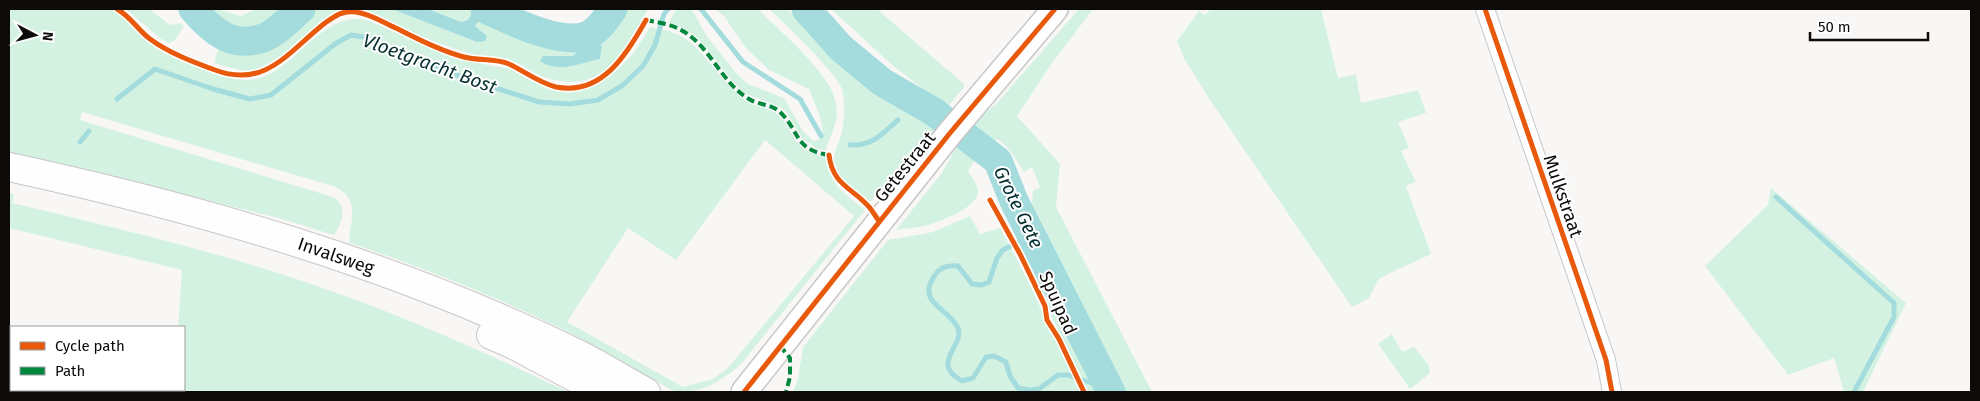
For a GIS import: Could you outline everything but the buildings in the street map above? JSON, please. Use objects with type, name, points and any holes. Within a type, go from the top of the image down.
[{"type":"main road","name":"Invalsweg","points":[[9,167],[208,215],[334,254],[430,290],[575,352],[646,392]]},
{"type":"main road","name":"Invalsweg","points":[[9,184],[98,204],[205,232],[326,268],[514,345],[602,392]]},
{"type":"street","name":"Getestraat","points":[[744,392],[956,126],[1055,9]]},
{"type":"street","name":"Mulkstraat","points":[[1485,9],[1606,360],[1612,392]]},
{"type":"green space","points":[[9,9],[111,9],[152,43],[171,55],[210,72],[244,80],[261,78],[276,70],[318,35],[333,26],[349,20],[367,20],[451,57],[510,69],[550,88],[583,90],[615,72],[633,54],[650,27],[677,34],[687,40],[742,98],[776,113],[800,146],[814,154],[825,157],[834,182],[865,210],[741,364],[726,376],[710,385],[701,389],[683,392],[673,391],[575,335],[509,304],[404,262],[350,243],[351,204],[344,192],[336,187],[82,112],[80,120],[333,197],[341,205],[342,220],[340,225],[334,235],[286,220],[20,154],[19,161],[9,159]],"holes":[[[765,140],[854,216],[728,368],[713,379],[683,387],[567,322],[628,228],[676,260]]]},
{"type":"green space","points":[[126,9],[149,9],[170,25],[181,23],[184,26],[175,40],[169,43],[161,39]]},
{"type":"green space","points":[[202,9],[216,9],[241,16],[256,9],[290,9],[281,20],[270,27],[259,31],[246,32],[222,25]]},
{"type":"green space","points":[[314,9],[341,9],[319,23],[271,63],[259,69],[248,71],[214,63],[220,45],[243,48],[253,47],[272,39]]},
{"type":"green space","points":[[352,9],[392,9],[477,42],[484,32],[478,30],[475,26],[479,20],[490,21],[532,38],[577,45],[578,51],[573,56],[543,56],[541,61],[548,65],[563,67],[600,59],[602,46],[591,47],[589,43],[591,40],[611,28],[626,9],[648,9],[630,41],[609,67],[597,76],[582,81],[564,82],[544,77],[506,58],[478,55],[453,48]]},
{"type":"green space","points":[[428,9],[470,9],[472,13],[468,20],[461,22]]},
{"type":"green space","points":[[679,9],[692,10],[707,36],[735,72],[748,84],[784,98],[803,131],[813,141],[821,139],[821,120],[809,89],[769,70],[745,47],[724,16],[715,9],[758,9],[819,71],[832,91],[836,102],[837,114],[826,150],[817,149],[802,138],[786,112],[780,107],[744,93],[698,38],[669,22],[675,11]]},
{"type":"green space","points":[[769,9],[787,9],[858,78],[861,74],[903,107],[918,109],[927,113],[936,121],[935,129],[930,136],[914,151],[870,202],[842,180],[834,166],[834,155],[844,120],[842,89],[821,60]]},
{"type":"green space","points":[[831,9],[877,9],[964,84],[964,87],[947,108],[891,64]]},
{"type":"green space","points":[[1079,9],[1093,9],[1050,66],[1017,116],[1060,164],[1056,207],[1152,392],[1125,392],[1069,280],[1031,212],[1033,191],[1040,187],[1032,167],[1024,172],[1006,146],[997,139],[992,145],[976,132],[978,129],[974,125],[983,114],[997,103]]},
{"type":"green space","points":[[1211,9],[1321,9],[1338,78],[1356,74],[1361,103],[1418,90],[1426,113],[1398,122],[1409,148],[1401,151],[1416,182],[1406,186],[1431,254],[1378,280],[1369,298],[1352,307],[1208,97],[1184,58],[1177,41],[1199,11],[1205,15]]},
{"type":"green space","points":[[958,145],[962,148],[965,145],[978,155],[968,171],[977,186],[976,198],[966,208],[944,219],[931,224],[896,230],[941,174]]},
{"type":"green space","points":[[1771,188],[1906,303],[1863,392],[1844,392],[1834,358],[1788,375],[1705,266],[1768,205]]},
{"type":"green space","points":[[9,193],[14,194],[12,203],[214,254],[334,292],[452,339],[568,392],[161,392],[185,391],[185,326],[178,326],[182,270],[9,228]]},
{"type":"green space","points":[[970,216],[980,234],[1000,228],[1026,277],[1080,392],[793,392],[798,379],[803,347],[888,240],[933,232]]},
{"type":"green space","points":[[1019,222],[1085,352],[1101,392],[1087,392],[1077,372],[1011,226]]},
{"type":"green space","points":[[1392,334],[1402,352],[1414,347],[1428,364],[1430,371],[1428,375],[1410,389],[1378,344]]},
{"type":"water","points":[[392,9],[428,9],[461,22],[468,20],[472,13],[479,20],[475,26],[487,36],[485,41],[477,42]]},
{"type":"water","points":[[591,40],[589,43],[591,47],[602,45],[600,59],[562,67],[547,65],[540,61],[543,56],[573,56],[578,51],[577,45]]},
{"type":"waterway","name":"Grote Gete","points":[[193,9],[215,31],[232,39],[242,41],[252,41],[268,36],[301,9]]},
{"type":"waterway","name":"Grote Gete","points":[[485,9],[534,30],[562,37],[575,38],[594,32],[613,9]]},
{"type":"waterway","name":"Vloetgracht Bost","points":[[117,99],[155,69],[213,89],[250,99],[271,95],[335,44],[351,35],[364,37],[444,71],[539,102],[570,104],[598,100],[623,85],[643,66],[655,45],[664,14],[668,9]]},
{"type":"waterway","name":"Vloetgracht Bost","points":[[701,9],[743,62],[800,99],[821,136]]},
{"type":"waterway","name":"Grote Gete","points":[[806,9],[841,48],[882,82],[934,112],[998,161],[1014,201],[1111,392]]},
{"type":"waterway","name":"Vloetgracht Bost","points":[[907,108],[911,99]]},
{"type":"waterway","name":"Vloetgracht Bost","points":[[850,145],[858,145],[877,138],[898,120]]},
{"type":"waterway","name":"Vloetgracht Bost","points":[[80,142],[89,131]]},
{"type":"waterway","points":[[979,147],[985,139]]},
{"type":"waterway","points":[[1776,197],[1894,303],[1894,317],[1854,392]]},
{"type":"waterway","points":[[1032,235],[1003,250],[997,258],[989,282],[982,285],[972,284],[958,266],[945,267],[935,275],[930,284],[929,292],[931,299],[954,321],[959,335],[950,354],[948,368],[962,381],[973,378],[986,357],[994,356],[1006,362],[1010,376],[1018,388],[1039,389],[1058,375],[1068,375],[1109,389]]},
{"type":"marked path","points":[[646,20],[663,23],[679,29],[690,36],[707,53],[739,92],[753,101],[777,109],[803,144],[809,149],[829,155]]},
{"type":"marked path","points":[[780,346],[790,358],[790,377],[786,392]]},
{"type":"cycle path","points":[[117,9],[150,39],[165,49],[198,64],[233,75],[249,75],[263,71],[288,55],[329,20],[339,14],[351,12],[362,13],[372,17],[455,55],[504,62],[550,85],[572,88],[587,85],[600,79],[611,70],[621,59],[646,20]]},
{"type":"cycle path","points":[[744,392],[950,133],[1055,9]]},
{"type":"cycle path","points":[[1485,9],[1606,360],[1612,392]]},
{"type":"cycle path","points":[[829,155],[831,165],[839,180],[870,208],[879,221]]},
{"type":"cycle path","name":"Spuipad","points":[[990,200],[1020,254],[1045,306],[1047,320],[1059,339],[1084,392]]}]
